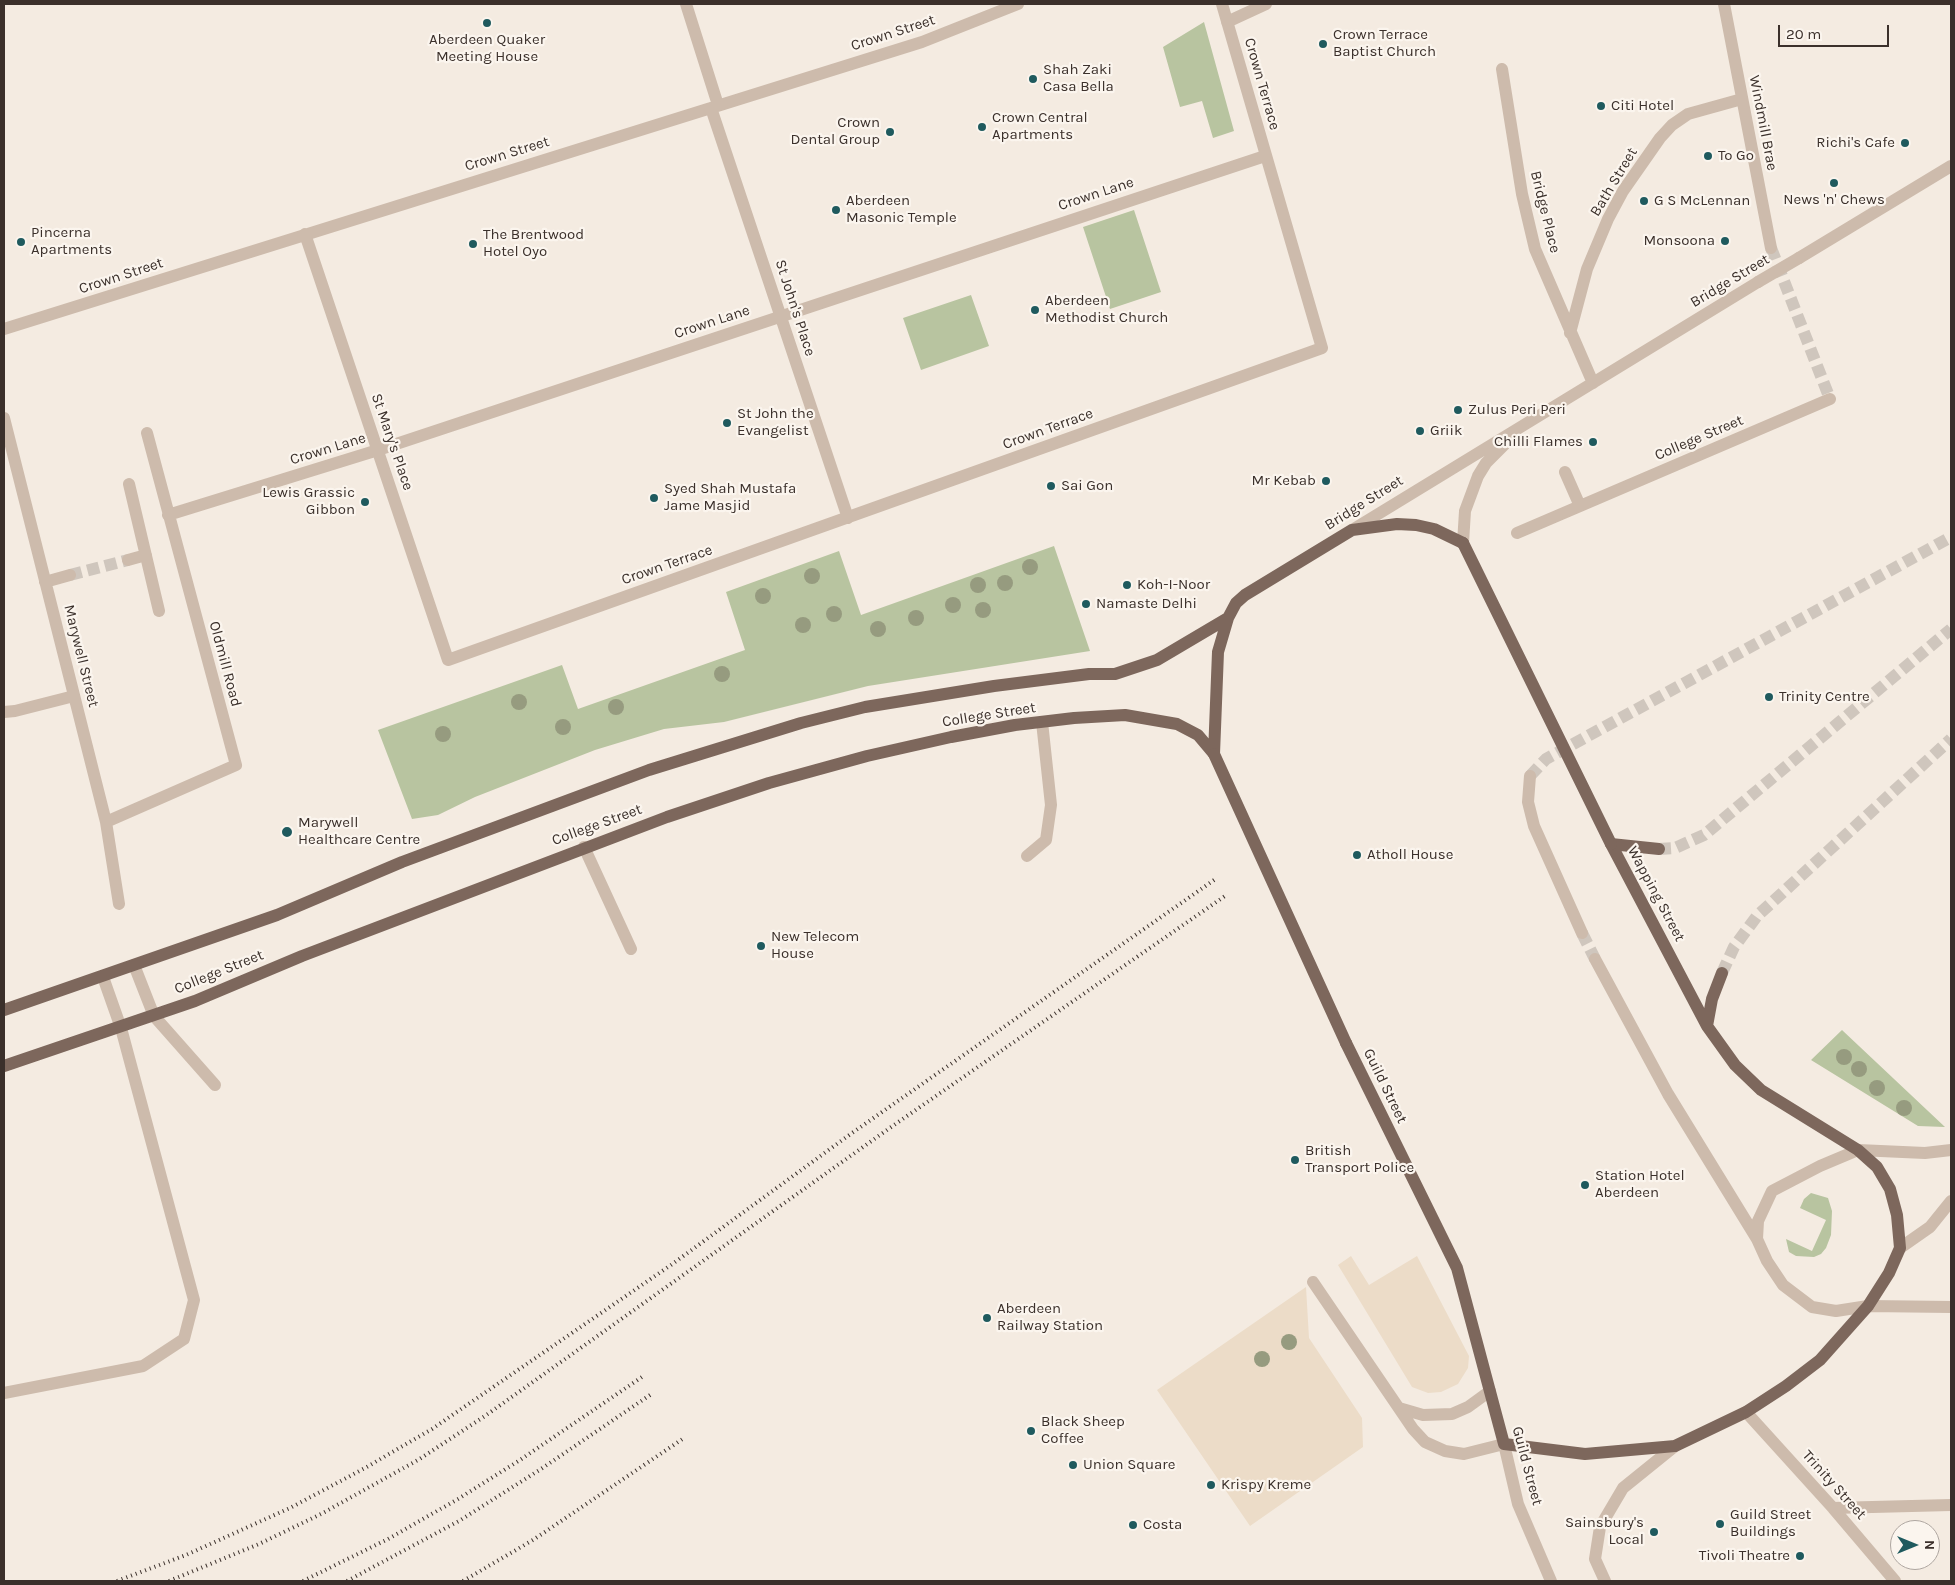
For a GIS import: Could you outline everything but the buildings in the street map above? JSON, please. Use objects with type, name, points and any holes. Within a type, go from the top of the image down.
[{"type":"main road","points":[[1352,530],[1382,525],[1416,525],[1434,529],[1463,543]]},
{"type":"main road","name":"Bridge Street","points":[[1214,754],[1218,652],[1228,618],[1236,603],[1245,595],[1352,530]]},
{"type":"main road","name":"Wapping Street","points":[[1463,543],[1611,844],[1707,1026],[1735,1065],[1761,1090],[1858,1150],[1877,1167],[1890,1189],[1898,1215],[1900,1248],[1890,1273],[1868,1306],[1820,1360],[1746,1412],[1675,1446]]},
{"type":"main road","name":"Bridge Street","points":[[1175,651],[1228,618]]},
{"type":"main road","name":"College Street","points":[[4,1010],[277,915],[410,859],[649,770],[801,723],[865,707],[985,687],[1089,674],[1115,674],[1157,660],[1175,651]]},
{"type":"main road","name":"College Street","points":[[4,1066],[154,1016],[302,956],[584,847],[769,783],[858,759],[950,737],[1042,722],[1125,715],[1157,719],[1177,724],[1198,734],[1214,754]]},
{"type":"main road","name":"Guild Street","points":[[1214,754],[1346,1043],[1457,1268],[1504,1444]]},
{"type":"main road","points":[[1611,844],[1659,849]]},
{"type":"main road","points":[[1707,1026],[1712,999],[1722,973]]},
{"type":"main road","points":[[1504,1444],[1585,1454],[1675,1446]]},
{"type":"street","name":"St John's Place","points":[[686,4],[715,107],[780,316],[848,518]]},
{"type":"street","name":"Crown Street","points":[[4,329],[922,42],[1018,4]]},
{"type":"street","name":"Crown Terrace","points":[[448,660],[1322,348],[1222,4]]},
{"type":"street","points":[[1227,22],[1266,4]]},
{"type":"street","name":"Windmill Brae","points":[[1724,4],[1771,248]]},
{"type":"street","name":"Bridge Place","points":[[1502,69],[1522,194],[1535,249],[1593,383]]},
{"type":"street","name":"Bath Street","points":[[1570,332],[1587,269],[1608,220],[1623,191],[1660,138],[1688,114],[1742,99]]},
{"type":"street","name":"Crown Lane","points":[[168,515],[378,450],[1265,156]]},
{"type":"street","name":"Bridge Street","points":[[1352,530],[1951,166]]},
{"type":"street","name":"St Mary's Place","points":[[305,234],[448,660]]},
{"type":"street","name":"College Street","points":[[1517,533],[1830,399]]},
{"type":"street","name":"Marywell Street","points":[[4,418],[106,822],[119,904]]},
{"type":"street","name":"Bridge Street","points":[[1463,543],[1465,511],[1478,476],[1486,463],[1525,424]]},
{"type":"street","name":"Oldmill Road","points":[[106,822],[236,765],[147,433]]},
{"type":"street","points":[[1565,472],[1580,506]]},
{"type":"street","points":[[129,484],[159,611]]},
{"type":"street","points":[[128,560],[146,555]]},
{"type":"street","points":[[45,582],[70,575]]},
{"type":"street","points":[[4,712],[74,696]]},
{"type":"street","points":[[1027,856],[1046,840],[1050,813],[1042,722]]},
{"type":"street","points":[[1530,776],[1528,802],[1534,826],[1582,933]]},
{"type":"street","points":[[584,847],[631,949]]},
{"type":"street","points":[[1595,959],[1668,1094],[1783,1285],[1812,1307],[1836,1311],[1868,1306],[1951,1306]]},
{"type":"street","points":[[134,965],[154,1016],[215,1085]]},
{"type":"street","points":[[4,1393],[143,1366],[184,1339],[194,1300],[121,1028],[103,976]]},
{"type":"street","points":[[1757,1239],[1758,1221],[1772,1191],[1792,1179],[1858,1150],[1925,1153],[1951,1150]]},
{"type":"street","points":[[1900,1248],[1930,1226],[1951,1201]]},
{"type":"street","points":[[1314,1282],[1399,1408],[1425,1442],[1445,1451],[1464,1454],[1504,1444]]},
{"type":"street","points":[[1399,1408],[1423,1416],[1452,1414],[1468,1407],[1490,1391]]},
{"type":"street","name":"Trinity Street","points":[[1746,1412],[1833,1508],[1895,1581]]},
{"type":"street","name":"Guild Street","points":[[1504,1444],[1518,1504],[1551,1581]]},
{"type":"street","points":[[1605,1581],[1598,1569],[1596,1549],[1600,1526],[1623,1488],[1675,1446]]},
{"type":"street","points":[[1833,1508],[1951,1505]]},
{"type":"green space","points":[[1204,22],[1234,131],[1213,138],[1202,101],[1180,107],[1163,47]]},
{"type":"green space","points":[[1134,210],[1161,292],[1110,309],[1083,227]]},
{"type":"green space","points":[[971,295],[989,346],[921,370],[903,318]]},
{"type":"green space","points":[[1054,546],[1090,651],[868,686],[724,722],[664,729],[595,750],[475,797],[438,815],[412,819],[378,730],[562,665],[578,709],[745,650],[726,592],[839,551],[861,615]]},
{"type":"green space","points":[[1842,1030],[1945,1127],[1918,1126],[1811,1060]]},
{"type":"green space","points":[[1811,1193],[1828,1198],[1832,1211],[1831,1235],[1826,1248],[1821,1254],[1814,1257],[1796,1256],[1789,1252],[1786,1239],[1812,1251],[1826,1220],[1800,1208],[1804,1199]]},
{"type":"shaded area","points":[[1351,1256],[1369,1285],[1417,1256],[1469,1356],[1468,1368],[1458,1384],[1441,1392],[1428,1393],[1412,1387],[1338,1265]]},
{"type":"shaded area","points":[[1306,1287],[1309,1338],[1362,1418],[1363,1447],[1250,1526],[1157,1390]]},
{"type":"tunnel","points":[[1771,248],[1830,399]]},
{"type":"tunnel","points":[[1530,776],[1546,759],[1951,537]]},
{"type":"tunnel","points":[[70,575],[128,560]]},
{"type":"tunnel","points":[[1659,849],[1675,848],[1704,835],[1951,629]]},
{"type":"tunnel","points":[[1722,973],[1734,947],[1757,916],[1951,739]]},
{"type":"tunnel","points":[[1582,933],[1595,959]]},
{"type":"railway","points":[[117,1581],[186,1555],[290,1508],[365,1468],[432,1429],[671,1265],[852,1133],[1217,878]]},
{"type":"railway","points":[[169,1581],[259,1544],[321,1514],[418,1460],[485,1416],[894,1125],[1225,896]]},
{"type":"railway","points":[[303,1581],[388,1539],[458,1499],[520,1460],[642,1377]]},
{"type":"railway","points":[[347,1581],[459,1521],[541,1469],[653,1393]]},
{"type":"railway","points":[[463,1581],[533,1540],[684,1438]]},
{"type":"place","name":"Aberdeen Quaker Meeting House","points":[[487,23]]},
{"type":"place","name":"Crown Terrace Baptist Church","points":[[1323,44]]},
{"type":"place","name":"Shah Zaki Casa Bella","points":[[1033,79]]},
{"type":"place","name":"Citi Hotel","points":[[1601,106]]},
{"type":"place","name":"Crown Central Apartments","points":[[982,127]]},
{"type":"place","name":"Crown Dental Group","points":[[890,132]]},
{"type":"place","name":"Richi's Cafe","points":[[1905,143]]},
{"type":"place","name":"To Go","points":[[1708,156]]},
{"type":"place","name":"News 'n' Chews","points":[[1834,183]]},
{"type":"place","name":"G S McLennan","points":[[1644,201]]},
{"type":"place","name":"Aberdeen Masonic Temple","points":[[836,210]]},
{"type":"place","name":"Monsoona","points":[[1725,241]]},
{"type":"place","name":"Pincerna Apartments","points":[[21,242]]},
{"type":"place","name":"The Brentwood Hotel Oyo","points":[[473,244]]},
{"type":"place","name":"Aberdeen Methodist Church","points":[[1035,310]]},
{"type":"place","name":"Zulus Peri Peri","points":[[1458,410]]},
{"type":"place","name":"St John the Evangelist","points":[[727,423]]},
{"type":"place","name":"Griik","points":[[1420,431]]},
{"type":"place","name":"Chilli Flames","points":[[1593,442]]},
{"type":"place","name":"Mr Kebab","points":[[1326,481]]},
{"type":"place","name":"Sai Gon","points":[[1051,486]]},
{"type":"place","name":"Syed Shah Mustafa Jame Masjid","points":[[654,498]]},
{"type":"place","name":"Lewis Grassic Gibbon","points":[[365,502]]},
{"type":"place","name":"Koh-I-Noor","points":[[1127,585]]},
{"type":"place","name":"Namaste Delhi","points":[[1086,604]]},
{"type":"place","name":"Trinity Centre","points":[[1769,697]]},
{"type":"place","name":"Marywell Healthcare Centre","points":[[287,832]]},
{"type":"place","name":"Atholl House","points":[[1357,855]]},
{"type":"place","name":"New Telecom House","points":[[761,946]]},
{"type":"place","name":"British Transport Police","points":[[1295,1160]]},
{"type":"place","name":"Station Hotel Aberdeen","points":[[1585,1185]]},
{"type":"place","name":"Aberdeen Railway Station","points":[[987,1318]]},
{"type":"place","name":"Black Sheep Coffee","points":[[1031,1431]]},
{"type":"place","name":"Union Square","points":[[1073,1465]]},
{"type":"place","name":"Krispy Kreme","points":[[1211,1485]]},
{"type":"place","name":"Guild Street Buildings","points":[[1720,1524]]},
{"type":"place","name":"Costa","points":[[1133,1525]]},
{"type":"place","name":"Sainsbury's Local","points":[[1654,1532]]},
{"type":"place","name":"Tivoli Theatre","points":[[1800,1556]]}]
